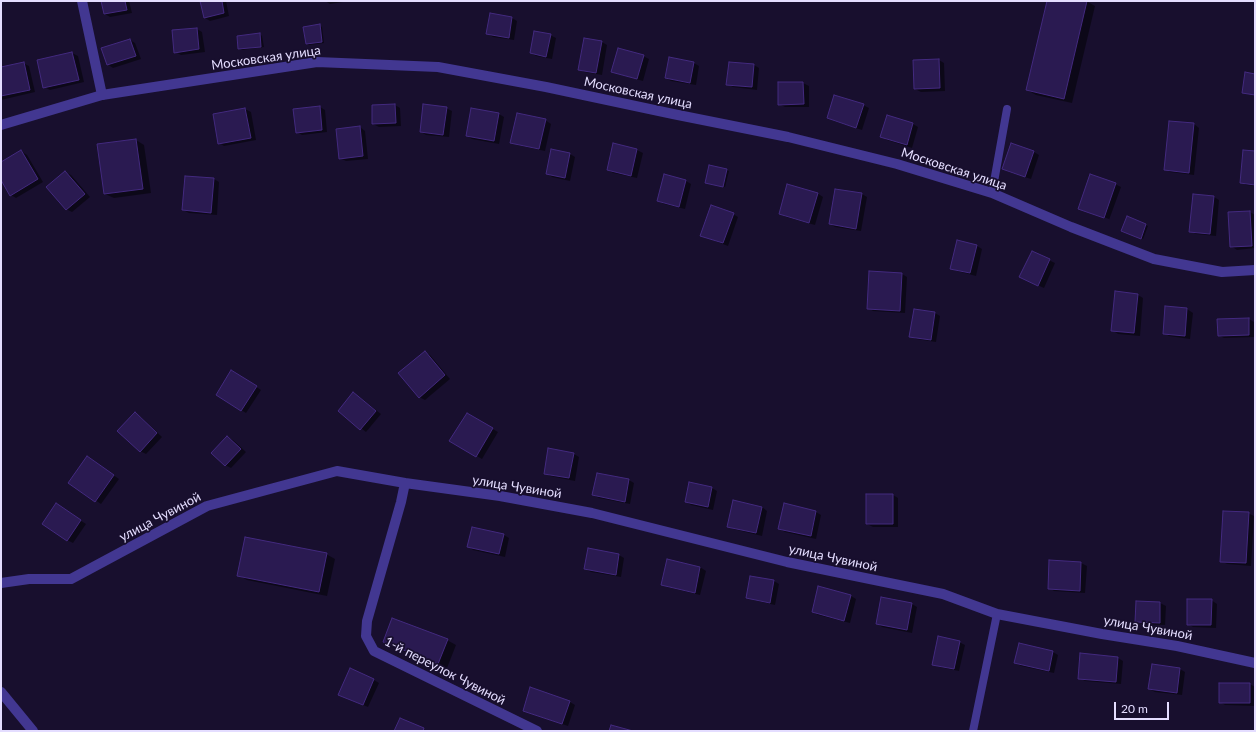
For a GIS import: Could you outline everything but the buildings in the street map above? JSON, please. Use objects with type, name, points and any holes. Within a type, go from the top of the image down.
[{"type":"street","points":[[82,1],[102,95]]},
{"type":"street","name":"Московская улица","points":[[1,125],[102,95],[317,62],[438,67],[546,87],[788,137],[897,164],[992,193],[1072,227],[1154,259],[1222,272],[1255,270]]},
{"type":"street","name":"улица Чувиной","points":[[1,583],[28,580],[71,579],[207,506],[337,471],[405,483],[500,496],[592,513],[787,562],[943,594],[997,614],[1102,634],[1177,646],[1255,663]]},
{"type":"street","name":"1-й переулок Чувиной","points":[[405,483],[367,621],[366,636],[374,651],[537,731]]},
{"type":"street","points":[[1,692],[33,731]]},
{"type":"lane","points":[[992,193],[1007,109]]},
{"type":"lane","points":[[973,731],[997,614]]}]
